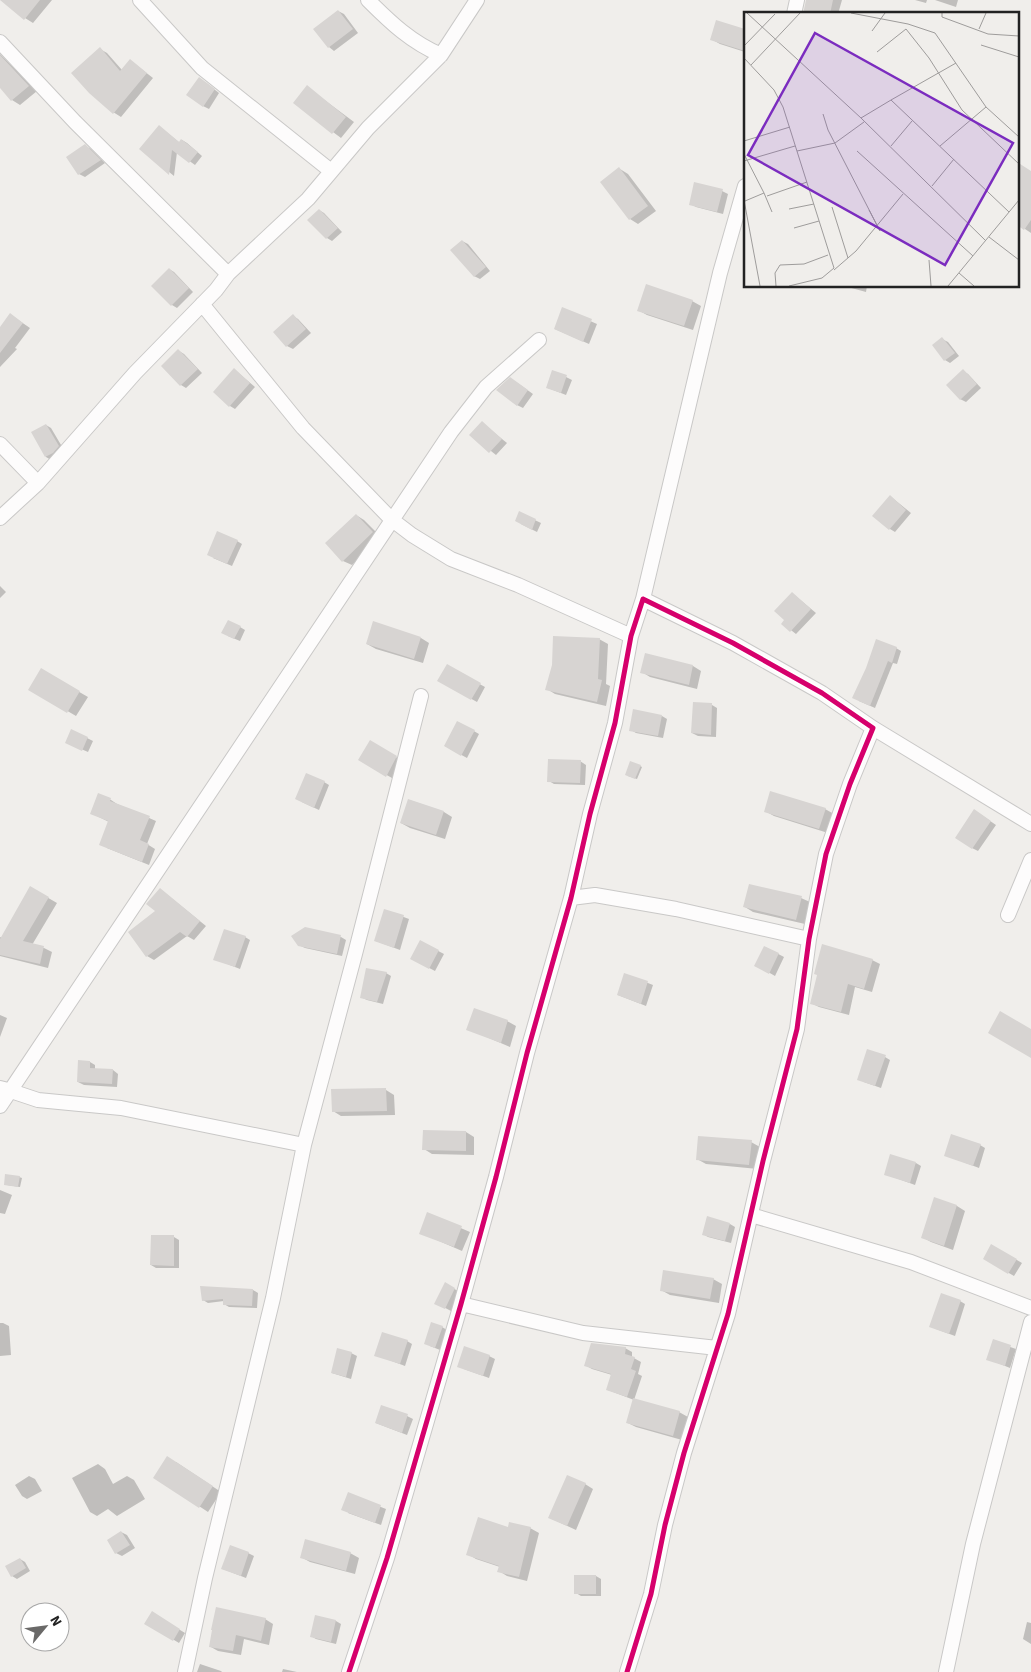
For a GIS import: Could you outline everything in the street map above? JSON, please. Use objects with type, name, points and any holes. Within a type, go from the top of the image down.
[{"type":"street","points":[[140,0],[202,68],[331,171]]},
{"type":"street","points":[[368,0],[393,26],[422,47],[441,55]]},
{"type":"street","points":[[0,518],[38,483],[135,373],[202,304],[228,274],[308,199],[368,128],[441,55],[477,0]]},
{"type":"street","points":[[0,42],[75,122],[228,274]]},
{"type":"street","points":[[349,1672],[387,1558],[461,1304],[496,1177],[527,1053],[571,898],[590,814],[615,723],[631,636],[643,599],[720,273],[744,189]]},
{"type":"street","points":[[202,304],[303,428],[391,519],[412,535],[451,558],[518,585],[631,636]]},
{"type":"street","points":[[80,987],[0,1106],[288,677],[391,519],[451,432],[486,388],[538,340]]},
{"type":"street","points":[[0,444],[38,483]]},
{"type":"street","points":[[643,599],[733,643],[822,693],[873,728],[1031,824]]},
{"type":"street","points":[[185,1672],[205,1578],[273,1298],[304,1145],[421,696]]},
{"type":"street","points":[[627,1672],[651,1594],[665,1525],[684,1453],[728,1314],[771,1125],[797,1029],[809,939],[826,854],[850,784],[873,728]]},
{"type":"street","points":[[1008,916],[1031,860]]},
{"type":"street","points":[[571,898],[595,895],[676,909],[809,939]]},
{"type":"street","points":[[0,1103],[4,1089],[38,1100],[121,1108],[304,1145]]},
{"type":"street","points":[[751,1215],[911,1262],[1031,1308]]},
{"type":"street","points":[[461,1304],[583,1334],[717,1348]]},
{"type":"street","points":[[946,1672],[973,1544],[1031,1322]]},
{"type":"building","points":[[0,0],[40,0],[24,20]]},
{"type":"building","points":[[806,0],[833,0],[830,12],[803,12]]},
{"type":"building","points":[[338,10],[353,29],[328,48],[313,29]]},
{"type":"building","points":[[716,20],[744,29],[744,51],[710,40]]},
{"type":"building","points":[[100,47],[120,71],[130,59],[147,73],[113,114],[89,93],[71,73]]},
{"type":"building","points":[[0,55],[29,86],[11,101],[0,88]]},
{"type":"building","points":[[199,77],[215,89],[203,107],[186,95]]},
{"type":"building","points":[[307,85],[346,117],[332,134],[293,103]]},
{"type":"building","points":[[159,125],[179,142],[181,139],[198,152],[189,163],[172,150],[169,175],[139,149]]},
{"type":"building","points":[[85,144],[101,160],[78,175],[66,157]]},
{"type":"building","points":[[1018,163],[1031,171],[1031,220],[1024,230],[1018,226]]},
{"type":"building","points":[[619,167],[648,206],[629,220],[600,182]]},
{"type":"building","points":[[694,182],[723,189],[717,212],[689,205]]},
{"type":"building","points":[[319,209],[338,228],[326,239],[307,220]]},
{"type":"building","points":[[462,240],[486,267],[474,277],[450,250]]},
{"type":"building","points":[[169,268],[189,288],[171,306],[151,286]]},
{"type":"building","points":[[646,284],[693,300],[684,326],[637,311]]},
{"type":"building","points":[[562,307],[592,319],[583,342],[554,329]]},
{"type":"building","points":[[10,313],[23,323],[0,353],[0,327]]},
{"type":"building","points":[[293,314],[306,329],[286,347],[273,332]]},
{"type":"building","points":[[942,337],[955,353],[944,361],[932,345]]},
{"type":"building","points":[[178,349],[198,369],[180,386],[161,366]]},
{"type":"building","points":[[234,368],[250,383],[229,407],[213,392]]},
{"type":"building","points":[[963,369],[977,384],[960,400],[946,385]]},
{"type":"building","points":[[552,370],[567,375],[561,393],[546,388]]},
{"type":"building","points":[[510,377],[528,390],[517,406],[496,390]]},
{"type":"building","points":[[482,421],[502,439],[489,453],[469,435]]},
{"type":"building","points":[[46,424],[59,446],[53,453],[45,457],[31,432]]},
{"type":"building","points":[[890,495],[906,510],[889,530],[872,516]]},
{"type":"building","points":[[519,511],[536,519],[532,530],[515,521]]},
{"type":"building","points":[[356,514],[373,532],[342,562],[325,543]]},
{"type":"building","points":[[217,531],[238,540],[227,564],[207,555]]},
{"type":"building","points":[[792,592],[811,609],[790,632],[781,624],[784,620],[774,611]]},
{"type":"building","points":[[228,620],[241,626],[234,639],[221,633]]},
{"type":"building","points":[[373,621],[421,637],[414,659],[366,644]]},
{"type":"building","points":[[553,636],[600,638],[598,679],[602,680],[597,702],[545,690],[552,665]]},
{"type":"building","points":[[876,639],[897,647],[892,663],[888,661],[870,706],[852,698],[866,668]]},
{"type":"building","points":[[645,653],[693,665],[689,685],[640,673]]},
{"type":"building","points":[[447,664],[481,683],[471,700],[437,681]]},
{"type":"building","points":[[41,668],[80,691],[67,713],[28,690]]},
{"type":"building","points":[[693,702],[712,703],[711,735],[691,733]]},
{"type":"building","points":[[633,709],[662,715],[658,736],[629,731]]},
{"type":"building","points":[[457,721],[475,730],[461,756],[444,746]]},
{"type":"building","points":[[71,729],[88,737],[82,751],[65,743]]},
{"type":"building","points":[[370,740],[397,756],[386,777],[358,760]]},
{"type":"building","points":[[548,759],[581,760],[580,783],[547,782]]},
{"type":"building","points":[[630,761],[641,765],[635,779],[625,775]]},
{"type":"building","points":[[306,773],[325,781],[314,808],[295,799]]},
{"type":"building","points":[[770,791],[826,808],[819,829],[764,812]]},
{"type":"building","points":[[98,793],[111,798],[110,801],[150,816],[140,840],[149,844],[142,862],[99,845],[108,821],[90,814]]},
{"type":"building","points":[[408,799],[444,811],[436,835],[400,823]]},
{"type":"building","points":[[974,809],[991,821],[972,849],[955,838]]},
{"type":"building","points":[[749,884],[802,896],[796,920],[743,907]]},
{"type":"building","points":[[30,886],[49,897],[23,941],[44,946],[40,964],[0,955],[0,939]]},
{"type":"building","points":[[160,888],[200,921],[187,937],[180,932],[146,957],[128,932],[155,911],[146,904]]},
{"type":"building","points":[[384,909],[404,915],[394,948],[374,941]]},
{"type":"building","points":[[305,927],[341,935],[337,954],[298,946],[291,936]]},
{"type":"building","points":[[224,929],[246,936],[235,967],[213,960]]},
{"type":"building","points":[[420,940],[439,950],[429,969],[410,959]]},
{"type":"building","points":[[822,944],[873,959],[864,989],[848,984],[841,1012],[810,1004],[817,975],[814,974]]},
{"type":"building","points":[[764,946],[779,953],[769,974],[754,966]]},
{"type":"building","points":[[366,968],[387,972],[377,1002],[360,998]]},
{"type":"building","points":[[624,973],[648,981],[641,1004],[617,995]]},
{"type":"building","points":[[474,1008],[508,1020],[501,1043],[466,1030]]},
{"type":"building","points":[[1000,1011],[1031,1029],[1031,1058],[988,1033]]},
{"type":"building","points":[[867,1049],[886,1055],[875,1086],[857,1080]]},
{"type":"building","points":[[78,1060],[90,1061],[90,1068],[113,1069],[112,1084],[77,1082]]},
{"type":"building","points":[[386,1088],[387,1111],[332,1112],[331,1089]]},
{"type":"building","points":[[423,1130],[466,1131],[466,1151],[422,1150]]},
{"type":"building","points":[[951,1134],[981,1144],[973,1166],[944,1156]]},
{"type":"building","points":[[698,1136],[752,1140],[749,1165],[696,1160]]},
{"type":"building","points":[[890,1154],[916,1162],[910,1183],[884,1175]]},
{"type":"building","points":[[5,1174],[20,1176],[18,1187],[4,1185]]},
{"type":"building","points":[[934,1197],[957,1205],[944,1246],[921,1238]]},
{"type":"building","points":[[427,1212],[462,1226],[454,1247],[419,1234]]},
{"type":"building","points":[[707,1216],[730,1223],[725,1241],[702,1235]]},
{"type":"building","points":[[151,1235],[174,1235],[174,1266],[150,1265]]},
{"type":"building","points":[[991,1244],[1017,1259],[1008,1274],[983,1259]]},
{"type":"building","points":[[663,1270],[714,1278],[710,1299],[660,1291]]},
{"type":"building","points":[[445,1282],[455,1288],[445,1309],[434,1304]]},
{"type":"building","points":[[200,1286],[253,1289],[252,1306],[223,1305],[223,1299],[202,1301]]},
{"type":"building","points":[[941,1293],[961,1300],[949,1334],[929,1327]]},
{"type":"building","points":[[431,1322],[443,1326],[435,1348],[424,1344]]},
{"type":"building","points":[[382,1332],[408,1340],[400,1364],[374,1356]]},
{"type":"building","points":[[993,1339],[1011,1345],[1005,1366],[986,1360]]},
{"type":"building","points":[[591,1343],[626,1347],[625,1354],[635,1357],[631,1369],[636,1371],[627,1397],[606,1390],[611,1374],[584,1366]]},
{"type":"building","points":[[464,1346],[490,1355],[483,1376],[457,1367]]},
{"type":"building","points":[[337,1348],[352,1352],[346,1377],[331,1373]]},
{"type":"building","points":[[633,1398],[680,1411],[673,1436],[626,1423]]},
{"type":"building","points":[[381,1405],[408,1414],[402,1433],[375,1423]]},
{"type":"building","points":[[167,1456],[213,1486],[199,1508],[153,1478]]},
{"type":"building","points":[[567,1475],[586,1483],[567,1526],[548,1518]]},
{"type":"building","points":[[348,1492],[381,1505],[375,1523],[341,1510]]},
{"type":"building","points":[[478,1517],[508,1527],[509,1522],[531,1527],[519,1577],[497,1572],[499,1566],[466,1555]]},
{"type":"building","points":[[121,1531],[130,1545],[115,1554],[107,1540]]},
{"type":"building","points":[[305,1539],[351,1552],[346,1571],[300,1558]]},
{"type":"building","points":[[230,1545],[249,1552],[241,1576],[221,1569]]},
{"type":"building","points":[[20,1558],[26,1568],[11,1577],[5,1566]]},
{"type":"building","points":[[574,1575],[596,1575],[596,1594],[574,1594]]},
{"type":"building","points":[[216,1607],[266,1618],[261,1641],[236,1635],[233,1651],[209,1647]]},
{"type":"building","points":[[152,1611],[180,1629],[173,1641],[144,1624]]},
{"type":"building","points":[[315,1615],[336,1620],[331,1642],[310,1637]]},
{"type":"cycle path","points":[[349,1672],[387,1558],[496,1177],[527,1053],[571,898],[590,814],[615,723],[631,636],[643,599],[733,643],[822,693],[873,728],[850,784],[826,854],[809,939],[797,1029],[763,1161],[728,1314],[684,1453],[665,1525],[651,1594],[627,1672]]}]
